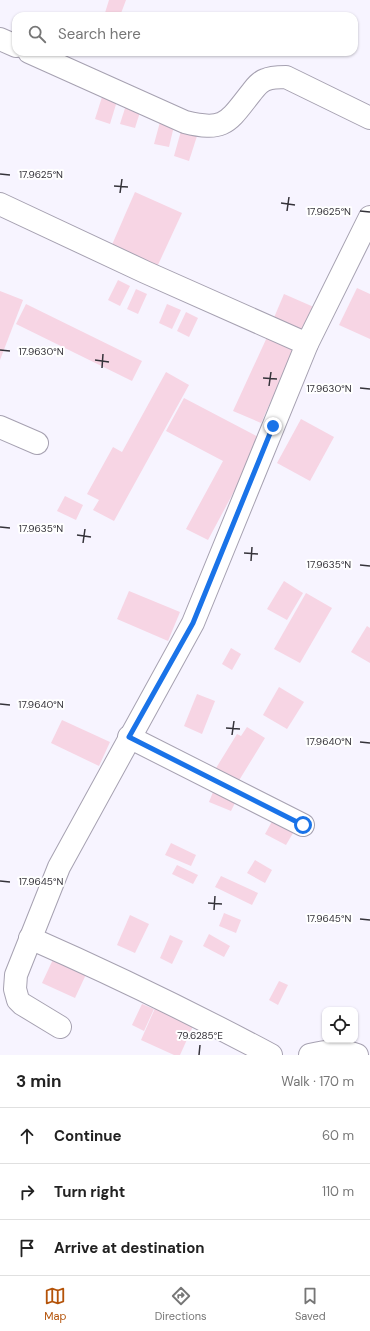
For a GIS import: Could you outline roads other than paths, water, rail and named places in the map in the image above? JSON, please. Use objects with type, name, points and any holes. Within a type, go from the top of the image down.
[{"type":"street","points":[[0,39],[12,44]]},
{"type":"street","points":[[38,56],[185,122],[198,125],[219,125],[230,120],[256,87],[264,80],[275,77],[286,77],[370,118]]},
{"type":"street","points":[[0,204],[145,272],[307,344]]},
{"type":"street","points":[[60,1027],[22,1004],[18,1000],[15,990],[16,975],[30,938],[59,867],[129,737],[193,623],[307,344],[370,217]]},
{"type":"street","points":[[0,427],[37,443]]},
{"type":"street","points":[[129,737],[303,825]]},
{"type":"street","points":[[30,938],[122,978],[203,1018],[271,1055]]},
{"type":"street","points":[[310,1055],[347,1051],[357,1055]]}]
